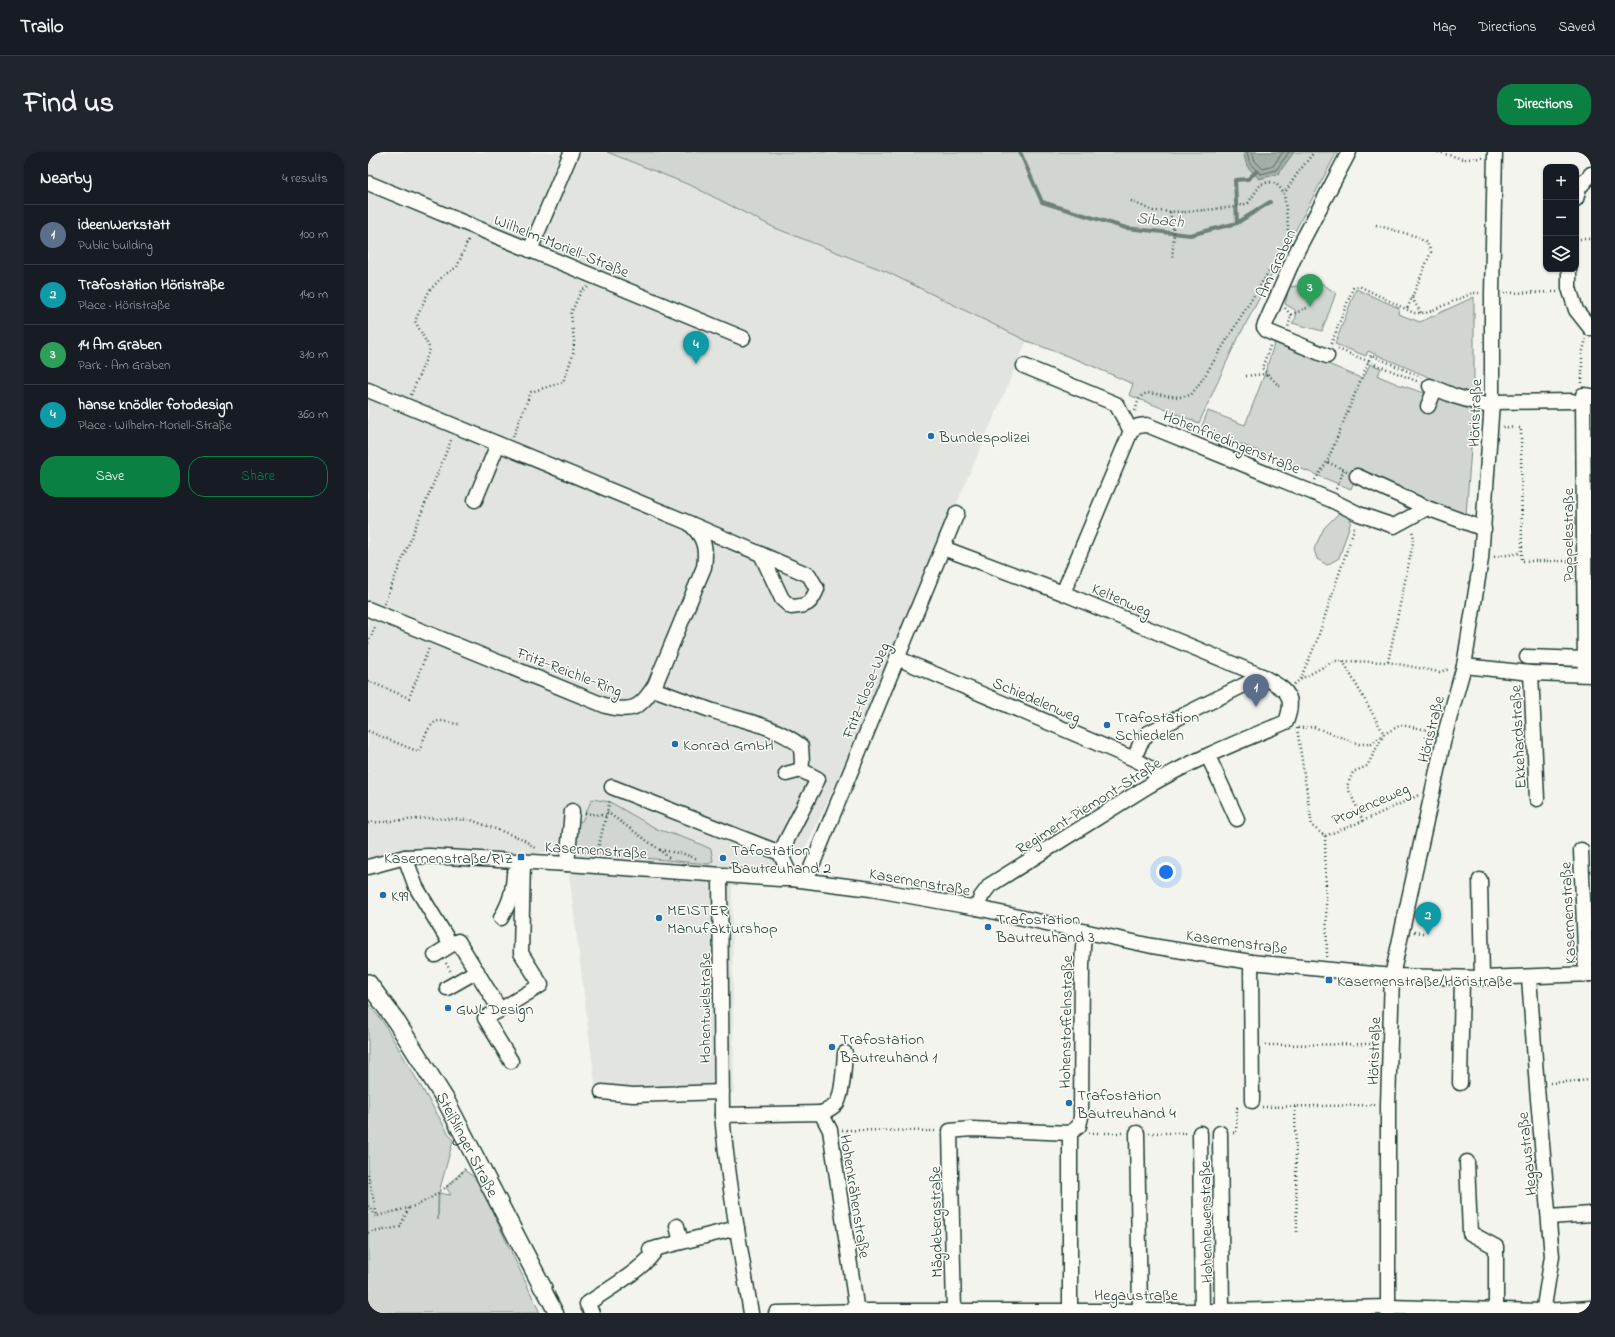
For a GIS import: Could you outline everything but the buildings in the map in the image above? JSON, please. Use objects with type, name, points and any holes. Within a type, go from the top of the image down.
[{"type":"main road","name":"Steißlinger Straße","points":[[368,983],[394,1018],[445,1099],[543,1288]]},
{"type":"street","name":"Am Graben","points":[[1281,331],[1267,331],[1264,327],[1297,252],[1349,152]]},
{"type":"street","points":[[530,250],[571,153]]},
{"type":"street","name":"Höristraße","points":[[1388,1310],[1388,1105],[1392,976],[1445,734],[1464,666],[1481,559],[1492,405],[1492,293],[1495,153]]},
{"type":"street","points":[[1579,188],[1590,175]]},
{"type":"street","name":"Wilhelm-Moriell-Straße","points":[[369,186],[473,226],[743,338]]},
{"type":"street","points":[[1569,272],[1568,288],[1576,310],[1590,329]]},
{"type":"street","points":[[1281,331],[1329,351]]},
{"type":"street","points":[[1024,366],[1116,404],[1130,431],[1063,593]]},
{"type":"street","points":[[1428,406],[1433,388],[1492,405],[1582,397]]},
{"type":"street","name":"Fritz-Reichle-Ring","points":[[368,390],[761,554]]},
{"type":"street","name":"Poppelestraße","points":[[1582,397],[1588,458],[1588,520],[1585,560],[1588,585],[1588,675]]},
{"type":"street","name":"Hohenfriedingenstraße","points":[[1130,431],[1135,426],[1147,425],[1331,500],[1359,514],[1394,526],[1427,508]]},
{"type":"street","points":[[475,500],[503,446]]},
{"type":"street","points":[[1357,476],[1427,508],[1484,529]]},
{"type":"street","name":"Fritz-Klose-Weg","points":[[806,880],[957,513]]},
{"type":"street","name":"Fritz-Reichle-Ring","points":[[374,611],[617,709],[626,710],[634,708],[648,697],[653,689],[704,568],[706,555],[704,542],[698,531],[689,523]]},
{"type":"street","name":"Keltenweg","points":[[943,548],[1063,593],[1262,676],[1285,690]]},
{"type":"street","points":[[1527,657],[1587,653]]},
{"type":"street","name":"Schiedelenweg","points":[[897,658],[1134,759],[1147,766],[1155,774],[1158,780]]},
{"type":"street","name":"Ekkehardstraße","points":[[1464,666],[1532,673],[1588,675]]},
{"type":"street","name":"Ekkehardstraße","points":[[1532,673],[1538,799]]},
{"type":"street","points":[[1134,759],[1140,744],[1148,734],[1262,676]]},
{"type":"street","points":[[653,689],[714,711],[770,727],[791,738],[801,746],[801,770]]},
{"type":"street","points":[[1285,690],[1289,697],[1292,725]]},
{"type":"street","name":"Regiment-Piemont-Straße","points":[[977,908],[981,897],[990,885],[1158,780],[1208,756],[1292,725]]},
{"type":"street","points":[[1208,756],[1237,819]]},
{"type":"street","points":[[780,853],[818,779],[801,770],[786,774]]},
{"type":"street","points":[[612,787],[780,853],[792,878]]},
{"type":"street","points":[[562,863],[572,811]]},
{"type":"street","name":"Kasernenstraße","points":[[368,867],[405,857],[429,856],[562,863],[780,879],[792,878],[871,889],[977,908],[1152,946],[1251,962],[1392,976],[1482,978],[1589,975],[1581,850]]},
{"type":"street","points":[[405,857],[442,951],[458,941],[500,1010]]},
{"type":"street","points":[[501,918],[509,904],[519,861]]},
{"type":"street","points":[[511,1061],[485,1018],[541,985],[521,953],[519,861]]},
{"type":"street","name":"Hohentwielstraße","points":[[717,875],[722,1115],[737,1228],[751,1313]]},
{"type":"street","points":[[1480,880],[1482,978]]},
{"type":"street","name":"Hohenstoffelnstraße","points":[[1070,1132],[1079,1126],[1081,1117],[1082,965],[1084,932]]},
{"type":"street","points":[[1251,962],[1252,1105]]},
{"type":"street","points":[[452,985],[476,971]]},
{"type":"street","points":[[1530,977],[1537,1086]]},
{"type":"street","points":[[1460,1083],[1462,978]]},
{"type":"street","points":[[722,1115],[821,1113],[829,1110],[837,1103],[844,1077],[845,1053]]},
{"type":"street","name":"Hegaustraße","points":[[1537,1086],[1550,1217],[1552,1256],[1543,1312]]},
{"type":"street","points":[[602,1092],[633,1096],[722,1092]]},
{"type":"street","name":"Hohenkrähenstraße","points":[[821,1113],[830,1130],[863,1312]]},
{"type":"street","points":[[950,1131],[971,1129],[1070,1132],[1070,1312]]},
{"type":"street","name":"Mägdebergstraße","points":[[950,1131],[954,1312]]},
{"type":"street","points":[[1137,1133],[1140,1311]]},
{"type":"street","points":[[1200,1133],[1202,1311]]},
{"type":"street","name":"Hohenhewenstraße","points":[[1220,1133],[1222,1311]]},
{"type":"street","points":[[1467,1162],[1470,1233],[1496,1247],[1496,1309]]},
{"type":"street","points":[[1550,1217],[1591,1214]]},
{"type":"street","points":[[677,1226],[681,1242]]},
{"type":"street","points":[[592,1313],[587,1304],[653,1256],[651,1249],[737,1228]]},
{"type":"street","name":"Steißlinger Straße","points":[[543,1288],[556,1313]]},
{"type":"street","name":"Hegaustraße","points":[[776,1313],[1496,1309],[1543,1312],[1591,1308]]},
{"type":"path","points":[[1284,194],[1296,174],[1314,152]]},
{"type":"path","points":[[1438,152],[1463,159],[1475,159],[1495,153]]},
{"type":"path","points":[[1131,201],[1153,211],[1170,212],[1235,207],[1248,203],[1261,184],[1270,181],[1278,185],[1284,194],[1288,226],[1287,248]]},
{"type":"path","points":[[1170,212],[1174,233],[1172,259]]},
{"type":"path","points":[[1376,225],[1415,236],[1427,244],[1431,252],[1407,309]]},
{"type":"path","points":[[406,406],[430,350],[415,320],[429,291],[440,279],[457,267],[473,226]]},
{"type":"path","points":[[1579,239],[1591,239]]},
{"type":"path","points":[[1138,401],[1140,397],[1148,393],[1180,397],[1191,395],[1204,377],[1279,258]]},
{"type":"path","points":[[503,446],[531,392],[563,382],[573,355],[574,340],[571,313],[581,291],[588,288],[594,277]]},
{"type":"path","points":[[1329,351],[1353,288],[1359,286],[1414,313],[1426,313],[1473,293],[1553,293],[1568,288]]},
{"type":"path","points":[[1410,292],[1415,292]]},
{"type":"path","points":[[1412,298],[1421,313]]},
{"type":"path","points":[[1274,303],[1287,309],[1291,315]]},
{"type":"path","points":[[1282,388],[1262,368],[1291,315],[1309,307]]},
{"type":"path","points":[[1582,397],[1582,354],[1590,329]]},
{"type":"path","points":[[1308,491],[1327,462],[1368,361],[1433,388]]},
{"type":"path","points":[[1246,376],[1264,374],[1270,376]]},
{"type":"path","points":[[368,643],[374,611],[455,427]]},
{"type":"path","points":[[1491,427],[1521,428],[1522,561],[1585,560]]},
{"type":"path","points":[[1327,462],[1357,476]]},
{"type":"path","points":[[1331,500],[1344,470]]},
{"type":"path","points":[[1299,680],[1316,643],[1359,514]]},
{"type":"path","points":[[1388,662],[1414,538],[1408,518]]},
{"type":"path","points":[[1481,559],[1522,553]]},
{"type":"path","points":[[368,681],[409,698],[434,636]]},
{"type":"path","points":[[1285,690],[1299,680],[1334,661],[1388,662],[1439,672],[1464,666]]},
{"type":"path","points":[[1343,661],[1384,734]]},
{"type":"path","points":[[368,731],[418,752],[434,722],[439,721],[459,724]]},
{"type":"path","points":[[1292,725],[1314,727],[1359,744],[1371,744],[1384,734],[1401,725],[1445,734]]},
{"type":"path","name":"Provenceweg","points":[[1292,725],[1312,826],[1325,836],[1363,821],[1422,793],[1432,792]]},
{"type":"path","points":[[1363,821],[1347,786],[1353,772],[1367,766],[1384,734]]},
{"type":"path","points":[[594,866],[612,787]]},
{"type":"path","points":[[572,811],[606,814],[660,850],[671,860]]},
{"type":"path","points":[[368,823],[430,818],[471,820],[523,839],[562,863]]},
{"type":"path","points":[[1325,836],[1328,970]]},
{"type":"path","points":[[660,850],[684,854],[702,860],[709,864],[717,875]]},
{"type":"path","points":[[442,951],[452,985]]},
{"type":"path","points":[[1252,1045],[1390,1044]]},
{"type":"path","points":[[1537,1086],[1591,1080]]},
{"type":"path","points":[[1220,1133],[1236,1133],[1237,1108],[1252,1105],[1295,1107],[1388,1105]]},
{"type":"path","points":[[1295,1107],[1297,1233]]},
{"type":"path","points":[[830,1130],[950,1131]]},
{"type":"path","points":[[368,1206],[376,1217],[416,1205],[439,1193],[459,1176],[475,1156]]},
{"type":"path","points":[[368,1174],[377,1216],[382,1215]]},
{"type":"path","points":[[368,1233],[400,1227],[410,1207]]},
{"type":"shaded area","points":[[368,152],[607,152],[692,186],[775,228],[887,272],[1027,341],[828,801],[806,846],[795,857],[781,865],[765,867],[732,865],[734,1093],[597,1100],[566,850],[368,872]]},
{"type":"shaded area","points":[[607,152],[1337,152],[1234,346],[1199,423],[1129,395],[1133,384],[1083,362],[1027,341],[887,272],[775,228],[692,186]]},
{"type":"shaded area","points":[[1321,283],[1336,293],[1322,331],[1292,323],[1296,318],[1295,310],[1285,304],[1289,287]]},
{"type":"shaded area","points":[[1356,289],[1399,308],[1398,314],[1420,322],[1474,297],[1474,394],[1454,388],[1368,351],[1366,356],[1335,344]]},
{"type":"shaded area","points":[[1275,341],[1363,379],[1370,364],[1381,368],[1378,376],[1400,385],[1474,409],[1466,515],[1358,472],[1351,489],[1201,428],[1208,411],[1245,425],[1265,373]]},
{"type":"shaded area","points":[[1341,511],[1348,513],[1351,521],[1339,558],[1327,565],[1317,559],[1314,549],[1324,528]]},
{"type":"shaded area","points":[[592,799],[610,802],[657,829],[693,841],[711,849],[713,861],[709,864],[578,852],[575,848],[576,822],[582,821]]},
{"type":"shaded area","points":[[368,1003],[383,1022],[453,1141],[438,1196],[438,1220],[439,1193],[451,1195],[446,1187],[464,1170],[477,1179],[540,1313],[368,1313]]},
{"type":"water","points":[[1243,152],[1294,152],[1278,174],[1259,179],[1247,166]]},
{"type":"waterway","name":"Sibach","points":[[1020,152],[1042,202],[1126,228],[1190,235],[1237,223],[1270,202]]},
{"type":"waterway","points":[[1237,223],[1235,180],[1248,179],[1257,171]]},
{"type":"place","name":"14 Am Graben","points":[[1310,307]]},
{"type":"place","name":"hanse knödler fotodesign","points":[[696,364]]},
{"type":"place","name":"Bundespolizei","points":[[931,436]]},
{"type":"place","name":"ideenWerkstatt","points":[[1256,707]]},
{"type":"place","name":"Trafostation Schiedelen","points":[[1107,725]]},
{"type":"place","name":"Konrad GmbH","points":[[675,744]]},
{"type":"place","name":"Kasernenstraße/RIZ","points":[[521,857]]},
{"type":"place","name":"Tafostation Bautreuhand 2","points":[[723,858]]},
{"type":"place","name":"K99","points":[[383,895]]},
{"type":"place","name":"MEISTER Manufakturshop","points":[[659,918]]},
{"type":"place","name":"Trafostation Bautreuhand 3","points":[[988,927]]},
{"type":"place","name":"Trafostation Höristraße","points":[[1428,935]]},
{"type":"place","name":"Kasernenstraße/Höristraße","points":[[1329,980]]},
{"type":"place","name":"GWL Design","points":[[448,1008]]},
{"type":"place","name":"Trafostation Bautreuhand 1","points":[[832,1047]]},
{"type":"place","name":"Trafostation Bautreuhand 4","points":[[1069,1103]]}]
